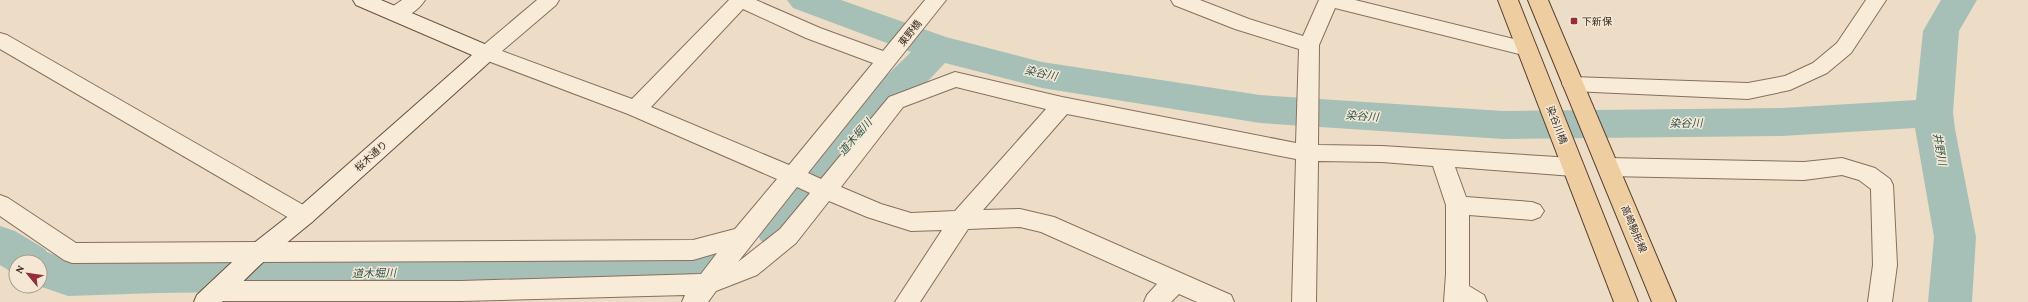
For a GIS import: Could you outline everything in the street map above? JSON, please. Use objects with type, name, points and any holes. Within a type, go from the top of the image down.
[{"type":"main road","points":[[1508,0],[1527,49]]},
{"type":"main road","points":[[1538,0],[1605,162]]},
{"type":"main road","name":"染谷川橋","points":[[1527,49],[1572,164]]},
{"type":"main road","name":"高崎駒形線","points":[[1605,162],[1664,302]]},
{"type":"main road","points":[[1572,164],[1626,302]]},
{"type":"street","points":[[363,0],[487,53],[636,109],[875,211],[911,222],[1020,218],[1046,224],[1222,302]]},
{"type":"street","points":[[396,14],[415,0]]},
{"type":"street","name":"桜木通り","points":[[216,293],[257,254],[304,216],[487,53],[549,0]]},
{"type":"street","points":[[636,109],[740,0],[813,33],[890,57]]},
{"type":"street","points":[[1181,0],[1242,24],[1309,44]]},
{"type":"street","points":[[1304,302],[1309,44],[1329,0],[1527,49]]},
{"type":"street","points":[[1573,87],[1748,91],[1790,83],[1820,68],[1844,48],[1876,0]]},
{"type":"street","name":"東野橋","points":[[811,183],[890,57],[932,6]]},
{"type":"street","points":[[0,40],[304,216]]},
{"type":"street","points":[[701,293],[744,237],[811,183],[896,102],[955,79],[1062,105],[1306,149],[1440,158],[1572,164]]},
{"type":"street","points":[[907,302],[961,220],[1062,105]]},
{"type":"street","points":[[1440,158],[1457,205],[1462,298]]},
{"type":"street","points":[[1605,162],[1804,170],[1842,166],[1867,174],[1882,185],[1885,265],[1880,302]]},
{"type":"street","points":[[216,293],[469,290],[701,293],[749,268],[788,236],[811,183]]},
{"type":"street","points":[[0,204],[72,253],[257,254],[693,250],[744,237]]},
{"type":"street","points":[[1457,205],[1532,211]]},
{"type":"street","points":[[1156,302],[1175,281]]},
{"type":"waterway","name":"染谷川","points":[[805,0],[937,48]]},
{"type":"waterway","name":"井野川","points":[[1934,112],[1941,31],[1959,0]]},
{"type":"waterway","name":"道木堀川","points":[[776,229],[892,94],[937,48]]},
{"type":"waterway","name":"染谷川","points":[[937,48],[1042,75],[1260,109],[1503,125],[1782,122],[1883,117],[1934,112]]},
{"type":"waterway","name":"井野川","points":[[1934,112],[1935,129],[1955,237],[1950,302]]},
{"type":"waterway","name":"道木堀川","points":[[0,243],[17,254]]},
{"type":"waterway","name":"道木堀川","points":[[48,271],[68,278],[159,275],[693,268],[709,263]]},
{"type":"place","name":"下新保","points":[[1574,21]]}]
